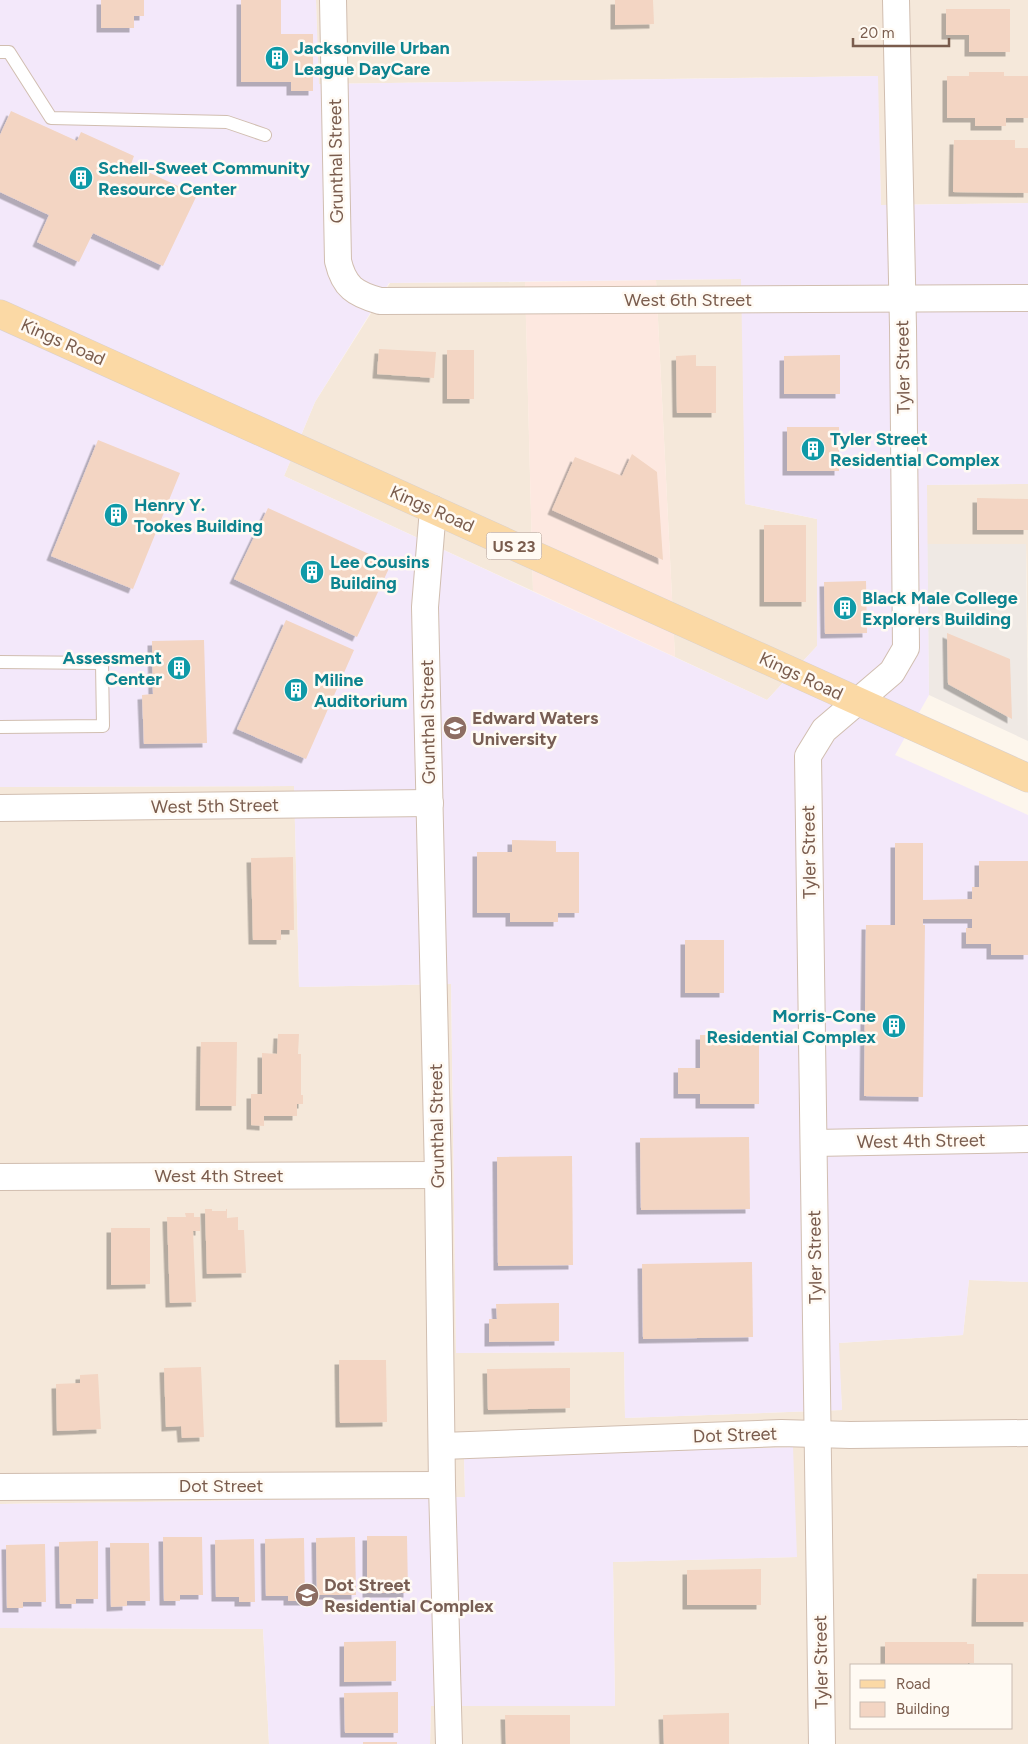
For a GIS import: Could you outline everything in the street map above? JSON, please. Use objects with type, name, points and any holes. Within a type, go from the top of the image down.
[{"type":"main road","name":"Kings Road","points":[[0,314],[1028,778]]},
{"type":"street","name":"Grunthal Street","points":[[333,0],[338,261],[342,276],[351,289]]},
{"type":"street","name":"Tyler Street","points":[[822,1744],[808,756],[824,730],[892,672],[906,648],[896,0]]},
{"type":"street","name":"West 6th Street","points":[[351,289],[365,297],[380,301],[1028,298]]},
{"type":"street","name":"Grunthal Street","points":[[433,509],[425,607],[438,1176],[442,1485],[449,1744]]},
{"type":"street","name":"West 5th Street","points":[[0,808],[430,803]]},
{"type":"street","name":"West 4th Street","points":[[814,1143],[1028,1139]]},
{"type":"street","name":"West 4th Street","points":[[0,1177],[438,1176]]},
{"type":"street","name":"Dot Street","points":[[442,1446],[781,1433],[850,1435],[1028,1433]]},
{"type":"street","name":"Dot Street","points":[[0,1487],[442,1485]]},
{"type":"lane","points":[[0,52],[9,52],[51,118],[227,122],[265,136]]},
{"type":"lane","points":[[0,662],[102,663],[103,717],[103,726],[0,727]]},
{"type":"shaded area","name":"Edward Waters University","points":[[0,0],[316,0],[319,84],[878,76],[881,205],[1028,203],[1028,484],[927,485],[929,695],[895,755],[1028,815],[1028,1282],[969,1280],[963,1335],[839,1343],[842,1410],[625,1418],[624,1352],[456,1353],[451,984],[299,987],[294,786],[0,787]],"holes":[[[741,279],[745,504],[817,519],[817,646],[767,700],[284,476],[315,402],[389,283]]]},
{"type":"shaded area","points":[[316,0],[1028,0],[1028,203],[881,205],[877,76],[318,84]]},
{"type":"shaded area","points":[[742,279],[745,504],[817,519],[817,646],[767,700],[675,657],[656,280]]},
{"type":"shaded area","points":[[656,280],[675,657],[533,591],[525,282]]},
{"type":"shaded area","points":[[525,282],[533,591],[284,476],[315,402],[390,283]]},
{"type":"shaded area","points":[[1028,484],[1028,655],[1026,544],[927,544],[926,485]]},
{"type":"shaded area","points":[[927,544],[1026,544],[1028,741],[929,695]]},
{"type":"shaded area","points":[[294,786],[299,987],[451,984],[456,1353],[624,1352],[625,1418],[842,1410],[838,1343],[963,1335],[969,1280],[1028,1282],[1028,1744],[430,1744],[431,1706],[615,1706],[613,1562],[796,1557],[464,1457],[465,1497],[0,1504],[0,787]]},
{"type":"shaded area","name":"Dot Street Residential Complex","points":[[793,1447],[797,1557],[613,1562],[615,1706],[431,1706],[430,1744],[269,1744],[263,1629],[0,1628],[0,1504],[465,1497],[464,1457]]},
{"type":"shaded area","points":[[0,1628],[263,1629],[269,1744],[0,1744]]},
{"type":"building","points":[[101,0],[144,0],[144,16],[134,16],[134,28],[101,28]]},
{"type":"building","name":"Jacksonville Urban League DayCare","points":[[241,0],[281,0],[281,34],[313,34],[313,91],[291,91],[291,82],[241,82]]},
{"type":"building","points":[[615,0],[653,0],[654,24],[615,25]]},
{"type":"building","points":[[946,9],[1010,9],[1010,52],[969,52],[969,35],[946,35]]},
{"type":"building","points":[[969,72],[1004,72],[1004,76],[1028,76],[1028,118],[1006,118],[1006,126],[975,126],[975,118],[947,118],[947,76],[969,76]]},
{"type":"building","name":"Schell-Sweet Community Resource Center","points":[[11,111],[77,141],[81,132],[134,156],[131,164],[197,195],[163,266],[93,233],[79,262],[37,242],[49,215],[0,192],[0,135]]},
{"type":"building","points":[[954,140],[1015,140],[1015,148],[1028,148],[1028,193],[953,192]]},
{"type":"building","points":[[379,349],[436,352],[434,378],[377,374]]},
{"type":"building","points":[[447,350],[474,350],[474,399],[447,399]]},
{"type":"building","points":[[696,355],[696,366],[716,366],[716,413],[677,413],[676,356]]},
{"type":"building","name":"Tyler Street Residential Complex","points":[[840,355],[840,394],[784,394],[784,356]]},
{"type":"building","name":"Tyler Street Residential Complex","points":[[787,427],[839,427],[839,471],[787,471]]},
{"type":"building","name":"Henry Y. Tookes Building","points":[[98,440],[180,473],[133,589],[51,556]]},
{"type":"building","points":[[632,454],[657,472],[663,560],[552,510],[575,457],[622,476]]},
{"type":"building","points":[[977,498],[1028,499],[1028,530],[977,530]]},
{"type":"building","name":"Lee Cousins Building","points":[[268,508],[391,564],[357,637],[234,579]]},
{"type":"building","points":[[764,525],[806,525],[806,602],[764,602]]},
{"type":"building","name":"Black Male College Explorers Building","points":[[866,581],[867,633],[825,634],[824,582]]},
{"type":"building","name":"Miline Auditorium","points":[[286,620],[354,650],[306,759],[237,729]]},
{"type":"building","points":[[947,633],[1010,659],[1012,719],[948,684]]},
{"type":"building","name":"Assessment Center","points":[[204,640],[207,743],[144,744],[142,695],[153,694],[152,641]]},
{"type":"building","points":[[512,840],[556,841],[556,852],[579,852],[579,913],[558,913],[558,922],[510,922],[510,913],[477,913],[477,852],[512,852]]},
{"type":"building","name":"Morris-Cone Residential Complex","points":[[895,843],[923,843],[923,900],[972,899],[972,887],[979,887],[979,861],[1028,861],[1028,955],[991,955],[991,944],[966,944],[966,928],[972,928],[972,919],[923,919],[923,925],[925,925],[923,1097],[864,1096],[866,925],[895,925]]},
{"type":"building","points":[[293,857],[294,930],[281,930],[281,940],[253,940],[251,858]]},
{"type":"building","points":[[685,940],[724,940],[724,993],[685,993]]},
{"type":"building","points":[[278,1034],[299,1034],[298,1054],[301,1054],[301,1095],[303,1095],[303,1104],[297,1104],[297,1116],[264,1116],[264,1126],[251,1125],[251,1094],[262,1094],[262,1053],[277,1054]]},
{"type":"building","points":[[700,1035],[759,1035],[759,1104],[700,1104],[700,1094],[678,1094],[678,1068],[700,1068]]},
{"type":"building","points":[[201,1042],[237,1042],[236,1106],[200,1106]]},
{"type":"building","points":[[749,1137],[750,1209],[641,1210],[640,1138]]},
{"type":"building","points":[[572,1156],[573,1265],[498,1266],[497,1157]]},
{"type":"building","points":[[205,1209],[226,1211],[227,1209],[227,1218],[238,1217],[238,1230],[244,1230],[246,1273],[207,1274]]},
{"type":"building","points":[[185,1213],[194,1213],[194,1217],[200,1217],[200,1231],[193,1231],[196,1302],[170,1303],[167,1217],[186,1217]]},
{"type":"building","points":[[111,1228],[150,1228],[150,1284],[111,1285]]},
{"type":"building","points":[[752,1262],[753,1337],[643,1339],[642,1264]]},
{"type":"building","points":[[559,1303],[559,1341],[489,1342],[489,1319],[497,1319],[496,1304]]},
{"type":"building","points":[[339,1360],[386,1360],[387,1422],[340,1423]]},
{"type":"building","points":[[201,1367],[204,1437],[182,1438],[181,1426],[166,1427],[164,1368]]},
{"type":"building","points":[[570,1368],[570,1408],[488,1410],[487,1369]]},
{"type":"building","points":[[98,1374],[101,1429],[57,1431],[56,1384],[80,1383],[80,1375]]},
{"type":"building","points":[[367,1536],[407,1536],[408,1593],[367,1593]]},
{"type":"building","points":[[163,1537],[202,1537],[203,1595],[180,1595],[180,1601],[164,1601]]},
{"type":"building","points":[[355,1537],[356,1595],[317,1595],[316,1538]]},
{"type":"building","points":[[304,1538],[305,1601],[288,1601],[288,1596],[266,1596],[265,1539]]},
{"type":"building","points":[[254,1539],[255,1602],[239,1602],[239,1597],[216,1597],[215,1540]]},
{"type":"building","points":[[98,1541],[98,1599],[76,1599],[76,1604],[60,1604],[59,1542]]},
{"type":"building","points":[[110,1543],[149,1543],[150,1601],[127,1601],[127,1606],[111,1607]]},
{"type":"building","points":[[45,1544],[46,1602],[23,1602],[23,1608],[7,1608],[6,1545]]},
{"type":"building","points":[[761,1569],[761,1605],[687,1605],[687,1570]]},
{"type":"building","points":[[977,1574],[1028,1574],[1028,1622],[976,1622]]},
{"type":"building","points":[[396,1641],[396,1681],[344,1682],[344,1642]]},
{"type":"building","points":[[885,1642],[967,1642],[967,1644],[974,1644],[974,1663],[885,1664]]},
{"type":"building","points":[[398,1692],[398,1733],[345,1733],[344,1693]]},
{"type":"building","points":[[729,1713],[729,1744],[664,1744],[663,1715]]},
{"type":"building","points":[[505,1715],[570,1715],[570,1744],[506,1744]]},
{"type":"building","points":[[363,1742],[397,1742],[397,1744],[363,1744]]},
{"type":"place","name":"Jacksonville Urban League DayCare","points":[[277,58]]},
{"type":"place","name":"Schell-Sweet Community Resource Center","points":[[81,178]]},
{"type":"place","name":"Tyler Street Residential Complex","points":[[813,449]]},
{"type":"place","name":"Henry Y. Tookes Building","points":[[116,515]]},
{"type":"place","name":"Lee Cousins Building","points":[[312,572]]},
{"type":"place","name":"Black Male College Explorers Building","points":[[845,608]]},
{"type":"place","name":"Assessment Center","points":[[179,668]]},
{"type":"place","name":"Miline Auditorium","points":[[296,690]]},
{"type":"place","name":"Edward Waters University","points":[[455,728]]},
{"type":"place","name":"Morris-Cone Residential Complex","points":[[894,1026]]},
{"type":"place","name":"Dot Street Residential Complex","points":[[307,1595]]}]
